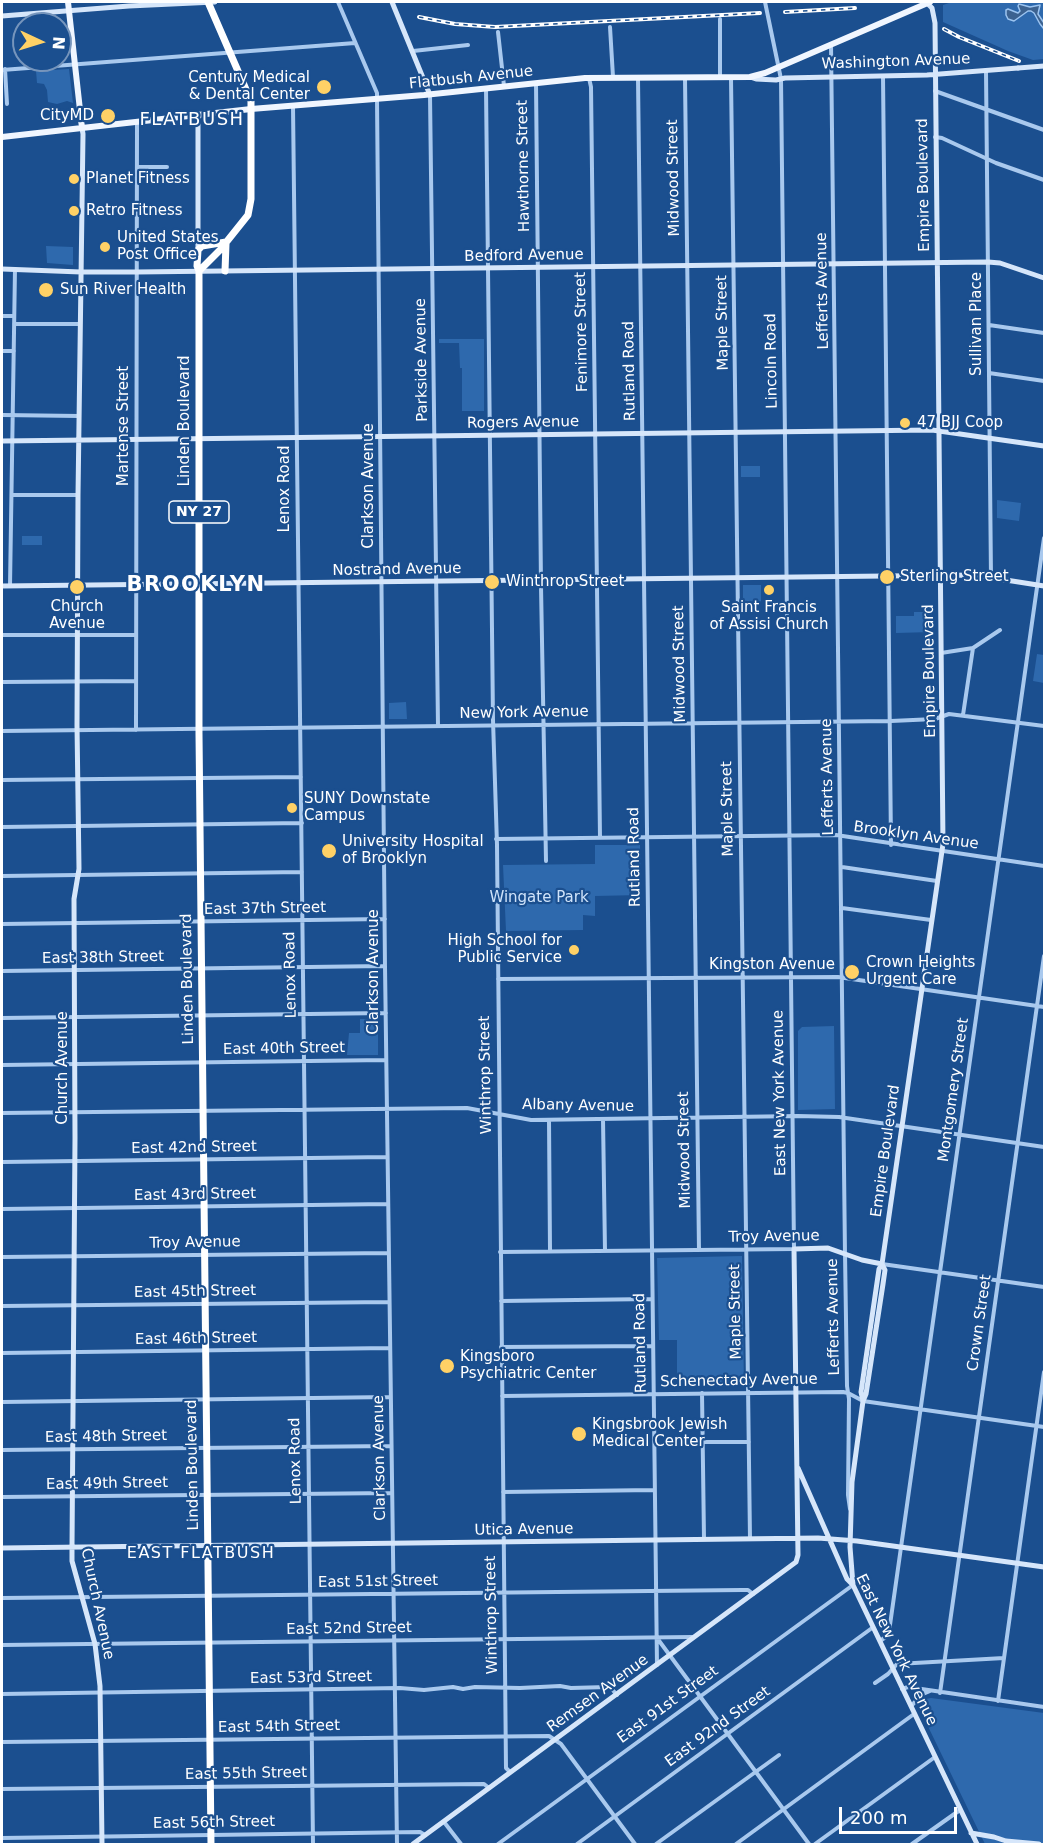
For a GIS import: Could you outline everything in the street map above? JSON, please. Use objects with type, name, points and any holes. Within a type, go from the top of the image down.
[{"type":"highway","points":[[199,271],[220,250],[248,215],[250,207],[251,101],[208,2]]},
{"type":"highway","points":[[198,250],[206,244],[226,242]]},
{"type":"highway","points":[[225,271],[226,242]]},
{"type":"highway","name":"Linden Boulevard","points":[[198,250],[198,729],[211,1845]]},
{"type":"main road","name":"Church Avenue","points":[[68,2],[70,12]]},
{"type":"main road","points":[[70,12],[128,4],[215,2]]},
{"type":"main road","name":"Parkside Avenue","points":[[392,2],[430,94]]},
{"type":"main road","name":"Flatbush Avenue","points":[[2,137],[198,114],[590,78],[750,77],[779,67],[928,2]]},
{"type":"main road","name":"Empire Boulevard","points":[[853,1585],[850,1509],[863,1401],[861,1394],[942,852],[944,824],[935,23],[932,8],[928,2]]},
{"type":"main road","name":"Church Avenue","points":[[72,33],[83,134],[77,635],[78,875],[74,899],[75,1208],[72,1561],[94,1644],[100,1692],[102,1845]]},
{"type":"main road","name":"Washington Avenue","points":[[750,77],[756,80],[935,75],[1044,66]]},
{"type":"main road","name":"Linden Boulevard","points":[[198,114],[198,250]]},
{"type":"main road","name":"Bedford Avenue","points":[[2,269],[137,272],[988,262],[1000,263],[1044,278]]},
{"type":"main road","name":"Rogers Avenue","points":[[2,441],[939,431],[1044,446]]},
{"type":"main road","name":"Nostrand Avenue","points":[[2,586],[974,575],[1044,586]]},
{"type":"main road","name":"Troy Avenue","points":[[794,1249],[828,1248],[862,1260],[882,1264]]},
{"type":"main road","name":"East New York Avenue","points":[[794,1249],[796,1562]]},
{"type":"main road","name":"East New York Avenue","points":[[796,1464],[847,1579],[853,1585],[977,1845]]},
{"type":"main road","name":"Utica Avenue","points":[[2,1548],[655,1539],[830,1539],[959,1554],[1044,1567]]},
{"type":"main road","name":"Remsen Avenue","points":[[413,1845],[796,1562]]},
{"type":"main road","points":[[971,1833],[994,1837],[1003,1843],[1038,1845]]},
{"type":"street","name":"Clarkson Avenue","points":[[338,2],[377,93],[387,1157],[397,1845]]},
{"type":"street","name":"Lincoln Road","points":[[765,2],[781,79],[788,722]]},
{"type":"street","points":[[720,19],[720,78]]},
{"type":"street","points":[[610,27],[613,77]]},
{"type":"street","points":[[498,32],[504,86]]},
{"type":"street","points":[[8,104],[3,69],[356,43]]},
{"type":"street","name":"Lefferts Avenue","points":[[831,44],[848,1495],[850,1509]]},
{"type":"street","points":[[413,51],[468,45]]},
{"type":"street","name":"Sullivan Place","points":[[986,71],[991,578]]},
{"type":"street","points":[[883,76],[891,845]]},
{"type":"street","name":"Rutland Road","points":[[638,77],[657,1665]]},
{"type":"street","name":"Fenimore Street","points":[[590,78],[600,838]]},
{"type":"street","name":"Midwood Street","points":[[685,78],[699,1250]]},
{"type":"street","name":"Maple Street","points":[[731,78],[750,1539]]},
{"type":"street","name":"Hawthorne Street","points":[[536,83],[546,861]]},
{"type":"street","name":"Winthrop Street","points":[[486,88],[506,1768],[510,1773]]},
{"type":"street","points":[[935,91],[1044,130]]},
{"type":"street","name":"Parkside Avenue","points":[[430,94],[438,726]]},
{"type":"street","name":"Lenox Road","points":[[293,105],[313,1845]]},
{"type":"street","name":"Martense Street","points":[[136,730],[137,122]]},
{"type":"street","points":[[935,137],[1044,180]]},
{"type":"street","points":[[137,167],[167,167]]},
{"type":"street","points":[[10,586],[15,269]]},
{"type":"street","points":[[2,316],[15,316]]},
{"type":"street","points":[[14,324],[80,324]]},
{"type":"street","points":[[989,325],[1044,333]]},
{"type":"street","points":[[2,351],[14,351]]},
{"type":"street","points":[[989,373],[1044,381]]},
{"type":"street","points":[[2,415],[80,416]]},
{"type":"street","points":[[12,495],[78,495]]},
{"type":"street","name":"Montgomery Street","points":[[879,1642],[889,1632],[1044,538]]},
{"type":"street","points":[[941,653],[972,648],[1000,630]]},
{"type":"street","points":[[2,635],[136,634]]},
{"type":"street","points":[[963,715],[972,648]]},
{"type":"street","points":[[2,682],[136,681]]},
{"type":"street","name":"New York Avenue","points":[[2,731],[840,722],[935,719],[949,714],[1044,726]]},
{"type":"street","name":"East New York Avenue","points":[[788,722],[794,1249]]},
{"type":"street","points":[[2,780],[301,777]]},
{"type":"street","points":[[2,827],[302,824]]},
{"type":"street","name":"Brooklyn Avenue","points":[[496,839],[841,837],[1044,866]]},
{"type":"street","points":[[842,867],[937,881]]},
{"type":"street","points":[[2,876],[302,872]]},
{"type":"street","points":[[842,908],[931,920]]},
{"type":"street","name":"East 37th Street","points":[[2,924],[385,919]]},
{"type":"street","name":"Crown Street","points":[[940,1693],[1044,956]]},
{"type":"street","name":"East 38th Street","points":[[2,971],[385,966]]},
{"type":"street","name":"Kingston Avenue","points":[[498,979],[843,977],[1044,1007]]},
{"type":"street","points":[[2,1018],[386,1014]]},
{"type":"street","name":"East 40th Street","points":[[2,1065],[386,1060]]},
{"type":"street","name":"Albany Avenue","points":[[2,1113],[467,1108],[531,1120],[844,1117],[1044,1147]]},
{"type":"street","points":[[603,1119],[605,1251]]},
{"type":"street","points":[[549,1120],[550,1251]]},
{"type":"street","name":"East 42nd Street","points":[[2,1162],[387,1157]]},
{"type":"street","name":"East 43rd Street","points":[[2,1209],[388,1204]]},
{"type":"street","name":"Troy Avenue","points":[[500,1252],[794,1249]]},
{"type":"street","name":"Troy Avenue","points":[[2,1257],[389,1253]]},
{"type":"street","name":"Troy Avenue","points":[[882,1264],[1044,1287]]},
{"type":"street","points":[[501,1301],[652,1299]]},
{"type":"street","name":"East 45th Street","points":[[2,1306],[389,1302]]},
{"type":"street","points":[[501,1347],[653,1346]]},
{"type":"street","name":"East 46th Street","points":[[2,1353],[390,1348]]},
{"type":"street","points":[[998,1701],[1044,1372]]},
{"type":"street","name":"Schenectady Avenue","points":[[502,1396],[848,1393],[863,1401],[1044,1427]]},
{"type":"street","points":[[702,1394],[704,1539]]},
{"type":"street","points":[[2,1402],[390,1397]]},
{"type":"street","points":[[703,1442],[749,1442]]},
{"type":"street","name":"East 48th Street","points":[[2,1450],[391,1446]]},
{"type":"street","points":[[503,1492],[654,1490]]},
{"type":"street","name":"East 49th Street","points":[[2,1497],[392,1493]]},
{"type":"street","name":"East 91st Street","points":[[498,1845],[853,1585]]},
{"type":"street","name":"East 51st Street","points":[[2,1598],[748,1590],[753,1594]]},
{"type":"street","name":"East 92nd Street","points":[[578,1845],[872,1628]]},
{"type":"street","points":[[657,1637],[809,1845]]},
{"type":"street","name":"East 52nd Street","points":[[2,1645],[696,1637]]},
{"type":"street","points":[[875,1683],[897,1664],[1004,1658]]},
{"type":"street","name":"East 53rd Street","points":[[2,1694],[607,1687],[617,1695]]},
{"type":"street","points":[[902,1689],[908,1687],[1044,1707]]},
{"type":"street","points":[[910,1707],[923,1694],[930,1691]]},
{"type":"street","points":[[736,1845],[914,1714]]},
{"type":"street","name":"East 54th Street","points":[[2,1742],[549,1736],[556,1740]]},
{"type":"street","points":[[556,1740],[635,1845]]},
{"type":"street","points":[[656,1845],[778,1755]]},
{"type":"street","points":[[815,1845],[935,1757]]},
{"type":"street","name":"East 55th Street","points":[[2,1789],[484,1784],[489,1789]]},
{"type":"street","points":[[912,1845],[960,1809]]},
{"type":"street","points":[[444,1822],[461,1845]]},
{"type":"street","name":"East 56th Street","points":[[2,1838],[397,1832],[420,1832],[425,1835]]},
{"type":"green space","points":[[952,2],[1044,2],[1044,59],[1033,60],[1008,51],[943,22],[943,5]]},
{"type":"green space","points":[[36,72],[69,72],[73,103],[48,102],[44,84],[37,83]]},
{"type":"green space","points":[[46,246],[73,247],[73,265],[47,263]]},
{"type":"green space","points":[[439,339],[484,339],[484,411],[462,411],[462,368],[460,368],[459,343],[439,343]]},
{"type":"green space","points":[[741,466],[760,466],[760,477],[741,477]]},
{"type":"green space","points":[[997,500],[1021,503],[1019,521],[997,518]]},
{"type":"green space","points":[[22,536],[42,536],[42,545],[22,545]]},
{"type":"green space","points":[[743,585],[761,585],[761,602],[743,603]]},
{"type":"green space","points":[[914,612],[932,612],[932,632],[896,633],[896,616],[914,616]]},
{"type":"green space","points":[[1037,654],[1044,655],[1044,683],[1033,681]]},
{"type":"green space","points":[[406,702],[407,719],[389,719],[389,703]]},
{"type":"green space","name":"Wingate Park","points":[[595,845],[640,845],[641,895],[595,896],[595,916],[583,915],[583,930],[506,931],[503,865],[595,864]]},
{"type":"green space","points":[[360,1019],[378,1019],[378,1055],[347,1055],[349,1033],[360,1033]]},
{"type":"green space","points":[[834,1026],[835,1109],[798,1110],[798,1031],[802,1027]]},
{"type":"green space","points":[[742,1256],[744,1386],[677,1387],[677,1340],[659,1340],[657,1258]]},
{"type":"green space","points":[[931,1698],[1044,1713],[1044,1844],[985,1844],[921,1712],[922,1703]]},
{"type":"shaded area","points":[[1019,4],[1030,7],[1040,5],[1038,14],[1044,23],[1044,29],[1031,11],[1014,21],[1008,19],[1006,10],[1018,13]]},
{"type":"railway","points":[[785,12],[855,8]]},
{"type":"railway","points":[[419,17],[455,24],[495,27],[760,13]]},
{"type":"railway","points":[[944,29],[1019,61]]},
{"type":"place","name":"Century Medical & Dental Center","points":[[324,87]]},
{"type":"place","name":"CityMD","points":[[108,116]]},
{"type":"place","name":"Planet Fitness","points":[[74,179]]},
{"type":"place","name":"Retro Fitness","points":[[74,211]]},
{"type":"place","name":"United States Post Office","points":[[105,247]]},
{"type":"place","name":"Sun River Health","points":[[46,290]]},
{"type":"place","name":"47 BJJ Coop","points":[[905,423]]},
{"type":"place","name":"Sterling Street","points":[[887,577]]},
{"type":"place","name":"Winthrop Street","points":[[492,582]]},
{"type":"place","name":"Church Avenue","points":[[77,587]]},
{"type":"place","name":"Saint Francis of Assisi Church","points":[[769,590]]},
{"type":"place","name":"SUNY Downstate Campus","points":[[292,808]]},
{"type":"place","name":"University Hospital of Brooklyn","points":[[329,851]]},
{"type":"place","name":"High School for Public Service","points":[[574,950]]},
{"type":"place","name":"Crown Heights Urgent Care","points":[[852,972]]},
{"type":"place","name":"Kingsboro Psychiatric Center","points":[[447,1366]]},
{"type":"place","name":"Kingsbrook Jewish Medical Center","points":[[579,1434]]},
{"type":"district","name":"FLATBUSH","points":[[192,120]]},
{"type":"district","name":"BROOKLYN","points":[[196,586]]},
{"type":"district","name":"EAST FLATBUSH","points":[[201,1554]]}]
